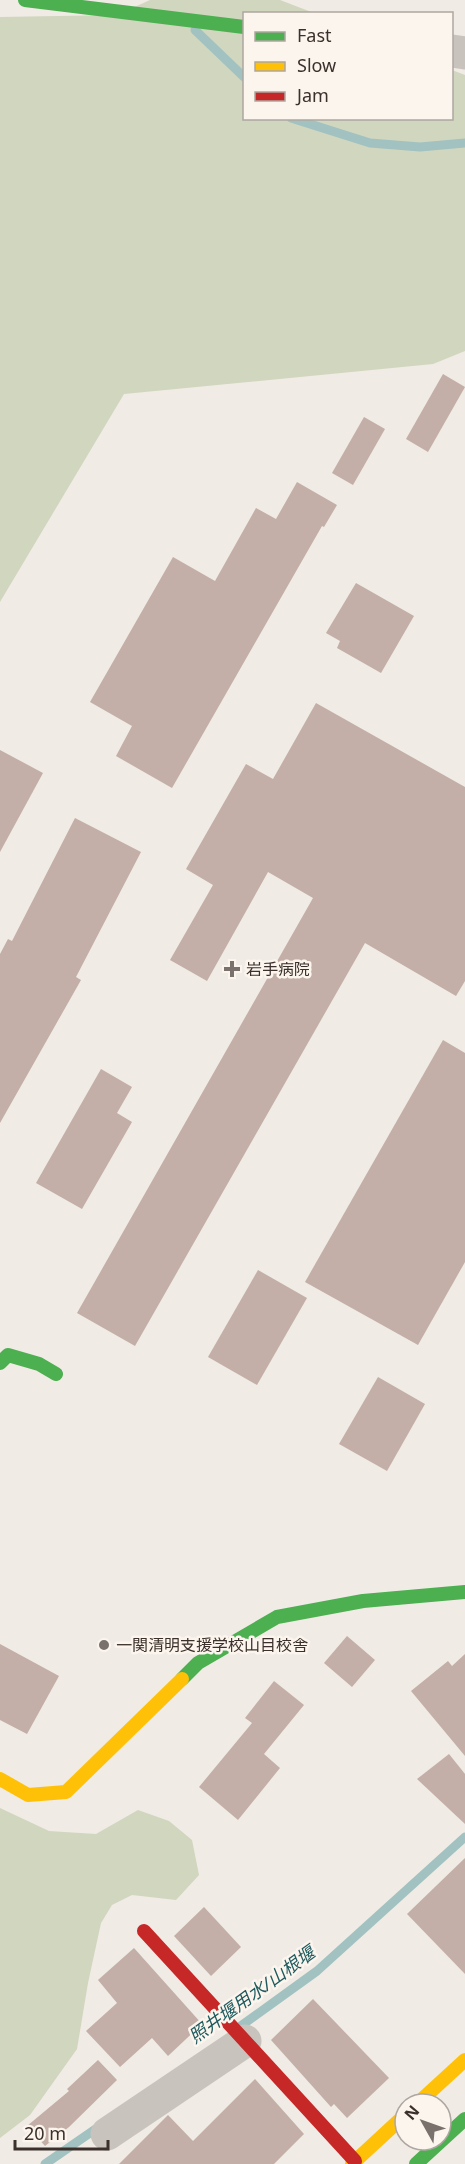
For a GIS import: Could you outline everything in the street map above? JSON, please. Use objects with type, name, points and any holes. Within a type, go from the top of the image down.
[{"type":"main road","points":[[25,0],[243,27]]},
{"type":"main road","points":[[0,1363],[8,1356],[39,1365],[56,1374]]},
{"type":"main road","points":[[0,1779],[28,1795],[66,1792],[198,1663],[277,1617],[363,1601],[465,1592]]},
{"type":"main road","points":[[144,1931],[354,2162],[393,2126]]},
{"type":"main road","points":[[430,2092],[465,2060]]},
{"type":"main road","points":[[416,2164],[465,2119]]},
{"type":"street","points":[[107,2134],[245,2041]]},
{"type":"green space","points":[[150,0],[280,0],[311,12],[243,12],[243,120],[453,120],[453,70],[465,75],[465,351],[433,364],[124,394],[0,602],[0,17],[117,15]]},
{"type":"green space","points":[[0,1808],[49,1831],[96,1834],[138,1810],[169,1821],[192,1840],[199,1875],[176,1900],[132,1895],[112,1905],[101,1923],[77,2049],[30,2115],[0,2138]]},
{"type":"building","points":[[443,374],[465,387],[428,452],[406,439]]},
{"type":"building","points":[[364,417],[385,429],[353,485],[332,473]]},
{"type":"building","points":[[297,482],[337,505],[324,527],[322,526],[172,788],[116,756],[132,726],[90,702],[173,557],[215,581],[256,508],[276,519]]},
{"type":"building","points":[[356,583],[414,616],[381,673],[337,648],[340,641],[326,633]]},
{"type":"building","points":[[316,703],[465,787],[465,981],[456,996],[365,943],[135,1346],[77,1313],[313,898],[268,872],[207,981],[170,960],[213,885],[186,869],[246,764],[273,779]]},
{"type":"building","points":[[0,750],[43,773],[0,852]]},
{"type":"building","points":[[75,818],[141,852],[76,977],[81,980],[0,1123],[0,954],[8,939],[12,941]]},
{"type":"building","points":[[443,1040],[465,1053],[465,1262],[418,1345],[305,1282]]},
{"type":"building","points":[[101,1069],[132,1087],[117,1113],[132,1122],[82,1209],[36,1183]]},
{"type":"building","points":[[258,1270],[307,1298],[257,1385],[208,1357]]},
{"type":"building","points":[[378,1377],[425,1404],[387,1471],[339,1444]]},
{"type":"building","points":[[347,1636],[375,1660],[352,1687],[324,1663]]},
{"type":"building","points":[[0,1644],[59,1676],[27,1734],[0,1720]]},
{"type":"building","points":[[465,1654],[465,1756],[411,1691],[448,1661],[452,1666]]},
{"type":"building","points":[[274,1681],[304,1705],[264,1754],[280,1768],[238,1820],[199,1787],[252,1723],[245,1718]]},
{"type":"building","points":[[449,1754],[465,1774],[465,1824],[417,1779]]},
{"type":"building","points":[[465,1858],[465,1974],[407,1914]]},
{"type":"building","points":[[204,1907],[241,1947],[211,1976],[174,1936]]},
{"type":"building","points":[[134,1948],[202,2024],[168,2056],[152,2038],[120,2067],[86,2031],[117,2003],[98,1980]]},
{"type":"building","points":[[313,1999],[389,2078],[347,2118],[334,2104],[331,2107],[271,2040]]},
{"type":"building","points":[[98,2060],[117,2080],[69,2127],[45,2146],[27,2126],[69,2091],[67,2089]]},
{"type":"building","points":[[255,2079],[304,2134],[274,2164],[119,2164],[168,2115],[193,2141]]},
{"type":"waterway","points":[[195,30],[243,76]]},
{"type":"waterway","points":[[297,120],[370,143],[420,147],[465,143]]},
{"type":"waterway","name":"照井堰用水/山根堰","points":[[238,2028],[317,1971],[465,1837]]},
{"type":"waterway","name":"照井堰用水/山根堰","points":[[45,2164],[100,2126]]},
{"type":"traffic: fast","points":[[25,0],[243,27]]},
{"type":"traffic: fast","points":[[0,1363],[8,1355],[39,1364],[56,1374]]},
{"type":"traffic: fast","points":[[182,1679],[198,1663],[277,1617],[363,1601],[465,1592]]},
{"type":"traffic: fast","points":[[416,2164],[465,2119]]},
{"type":"traffic: slow","points":[[0,1779],[28,1795],[66,1792],[182,1679]]},
{"type":"traffic: slow","points":[[430,2092],[465,2060]]},
{"type":"traffic: slow","points":[[352,2164],[393,2126]]},
{"type":"traffic: jam","points":[[144,1931],[355,2161]]},
{"type":"place","name":"岩手病院","points":[[232,969]]},
{"type":"place","name":"一関清明支援学校山目校舎","points":[[104,1645]]}]
